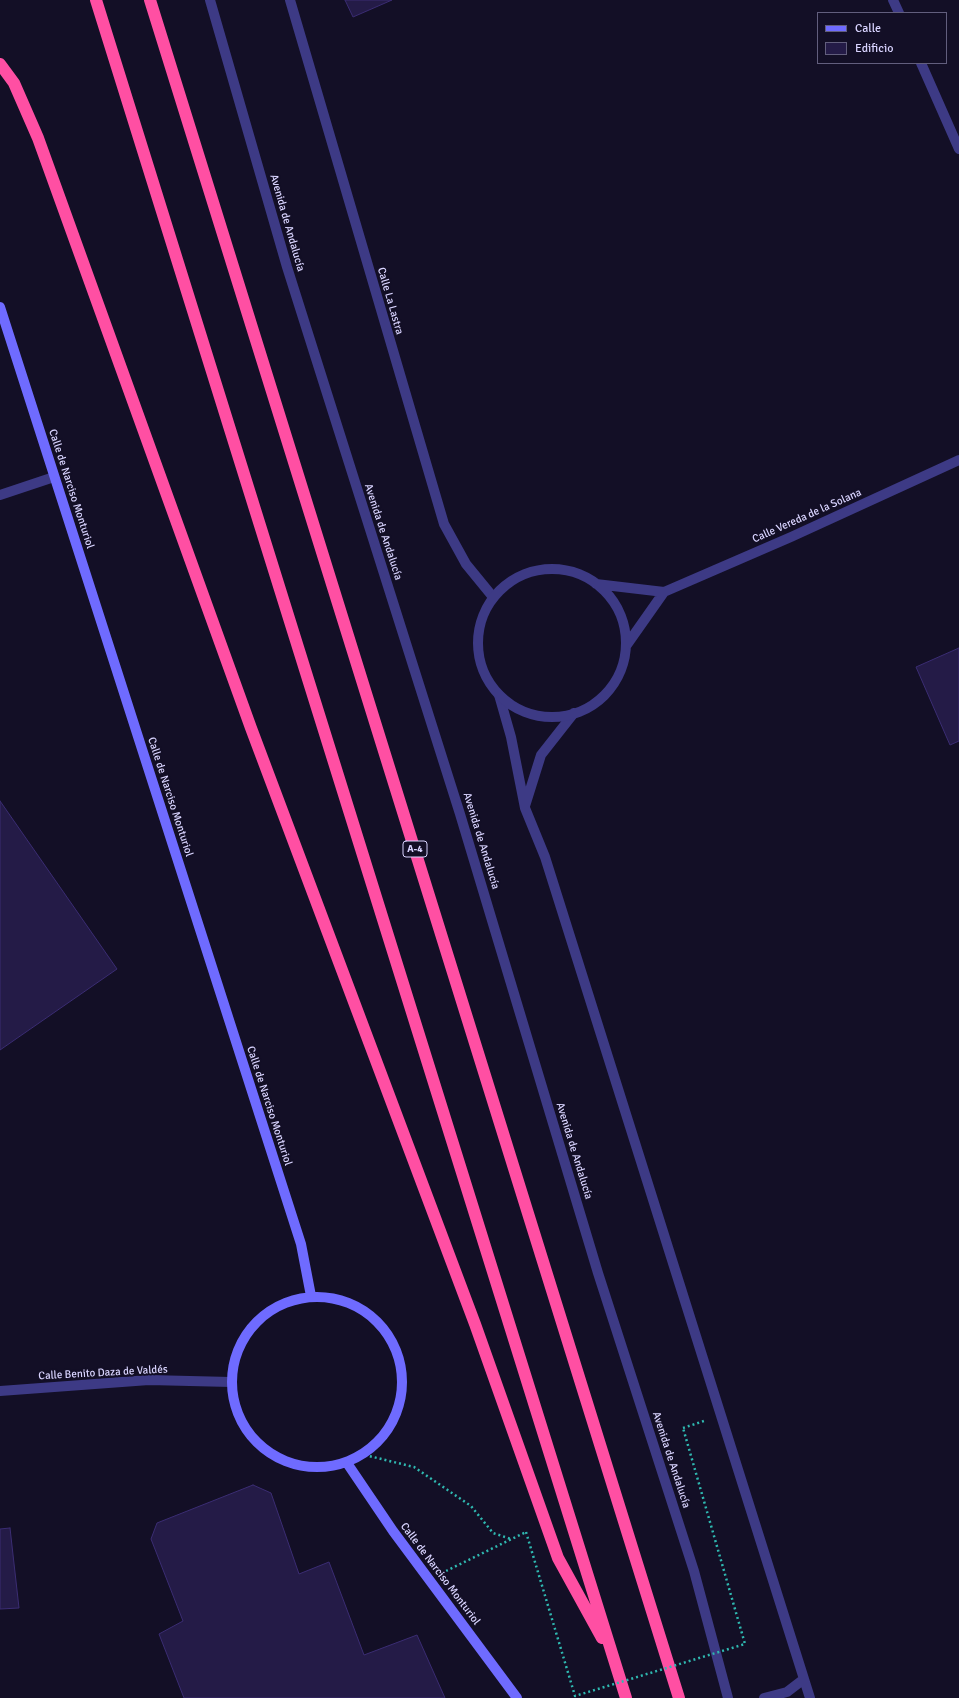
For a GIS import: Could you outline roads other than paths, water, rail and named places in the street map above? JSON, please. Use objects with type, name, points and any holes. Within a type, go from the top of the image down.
[{"type":"highway","points":[[96,0],[626,1698]]},
{"type":"highway","name":"A-4","points":[[150,0],[679,1698]]},
{"type":"highway","points":[[0,64],[14,83],[38,138],[251,728],[475,1324],[558,1558],[616,1662]]},
{"type":"street","name":"Avenida de Andalucía","points":[[210,0],[287,267],[460,814],[598,1273],[694,1571],[727,1694],[735,1698]]},
{"type":"street","name":"Calle La Lastra","points":[[290,0],[444,524],[466,564],[493,597]]},
{"type":"street","points":[[893,0],[899,12]]},
{"type":"street","points":[[921,64],[959,149]]},
{"type":"street","name":"Calle de Narciso Monturiol","points":[[0,307],[300,1244],[311,1296]]},
{"type":"street","name":"Calle Vereda de la Solana","points":[[664,592],[791,537],[959,460]]},
{"type":"street","points":[[0,495],[54,477]]},
{"type":"street","points":[[553,569],[576,573],[596,584],[609,596],[619,612],[625,628],[626,646],[621,668],[610,688],[594,703],[574,713],[554,716],[534,714],[516,707],[499,695],[486,678],[479,658],[478,636],[483,616],[493,597],[510,581],[531,572],[553,569]]},
{"type":"street","points":[[596,584],[664,592],[626,646]]},
{"type":"street","points":[[499,695],[511,736],[525,808],[545,857],[810,1698]]},
{"type":"street","points":[[525,808],[540,755],[574,713]]},
{"type":"street","points":[[311,1296],[338,1299],[364,1310],[384,1328],[398,1351],[403,1378],[400,1405],[389,1430],[371,1450],[347,1463],[320,1468],[292,1464],[268,1452],[248,1433],[235,1409],[231,1382],[235,1356],[246,1334],[264,1315],[286,1302],[311,1296]]},
{"type":"street","name":"Calle Benito Daza de Valdés","points":[[0,1391],[149,1380],[231,1382]]},
{"type":"street","name":"Calle de Narciso Monturiol","points":[[347,1463],[393,1531],[517,1698]]},
{"type":"street","points":[[764,1698],[787,1692],[804,1679]]}]
